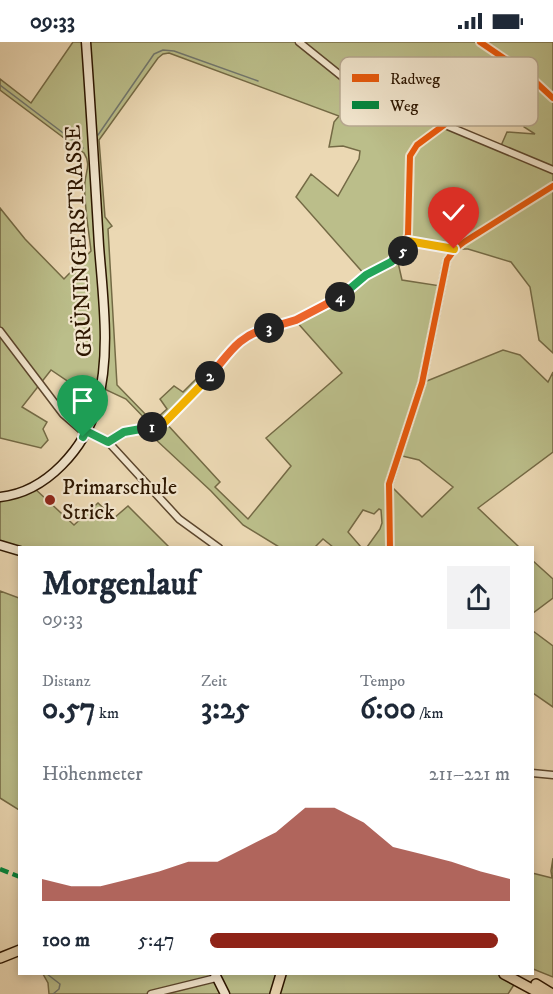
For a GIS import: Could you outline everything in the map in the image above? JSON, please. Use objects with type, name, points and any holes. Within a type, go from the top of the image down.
[{"type":"highway","points":[[1,955],[18,944]]},
{"type":"highway","points":[[1,955],[18,951]]},
{"type":"highway","points":[[275,994],[281,975]]},
{"type":"highway","points":[[506,975],[541,994]]},
{"type":"highway","points":[[518,975],[552,994]]},
{"type":"main road","name":"GRÜNINGERSTRASSE","points":[[0,497],[29,489],[48,477],[65,461],[94,414],[99,393],[104,319],[86,42]]},
{"type":"main road","points":[[0,545],[18,550]]},
{"type":"main road","points":[[216,976],[225,994]]},
{"type":"street","points":[[298,42],[340,75]]},
{"type":"street","points":[[480,42],[502,57]]},
{"type":"street","points":[[538,84],[553,98]]},
{"type":"street","points":[[108,442],[124,432],[165,422],[212,374],[240,340],[258,331],[296,320],[328,304],[342,296],[366,275],[397,258],[408,241],[410,156],[417,145],[443,126]]},
{"type":"street","points":[[446,126],[553,170]]},
{"type":"street","points":[[390,546],[389,484],[422,384],[444,271],[454,249],[553,186]]},
{"type":"street","points":[[408,241],[454,249]]},
{"type":"street","points":[[0,331],[63,414],[85,432],[108,442],[179,519],[216,546]]},
{"type":"street","points":[[534,773],[553,775]]},
{"type":"street","points":[[151,994],[216,976]]},
{"type":"green space","points":[[73,42],[553,42],[553,353],[539,340],[530,287],[511,262],[468,249],[408,241],[397,258],[402,280],[441,286],[422,383],[503,350],[520,355],[548,382],[553,372],[553,452],[478,508],[518,546],[368,546],[382,523],[379,509],[374,514],[363,510],[348,532],[360,546],[332,546],[323,539],[316,546],[277,546],[243,525],[211,491],[154,438],[153,427],[126,399],[81,378],[72,384],[51,370],[22,407],[47,422],[43,429],[48,440],[41,448],[0,438],[0,208],[25,239],[64,279],[91,251],[85,197],[88,164],[84,153],[0,90],[0,79],[31,103]],"holes":[[[169,53],[339,116],[334,122],[329,147],[343,146],[360,151],[359,159],[338,196],[311,174],[296,197],[365,275],[328,304],[295,320],[342,373],[266,438],[291,466],[248,519],[215,487],[220,482],[165,422],[212,374],[207,368],[183,392],[174,386],[160,399],[167,409],[158,417],[149,418],[117,385],[108,229],[112,226],[105,217],[99,140],[158,58]],[[398,455],[419,460],[453,487],[422,517],[389,484]]]},
{"type":"green space","points":[[33,487],[74,525],[98,503],[114,518],[128,506],[168,546],[18,548],[0,545],[0,497]]},
{"type":"green space","points":[[534,562],[553,579],[553,598],[534,612]]},
{"type":"green space","points":[[0,591],[18,598],[18,809],[0,798]]},
{"type":"green space","points":[[534,632],[553,646],[553,707],[534,694]]},
{"type":"green space","points":[[553,858],[553,977],[534,969],[534,874],[552,878]]},
{"type":"green space","points":[[44,975],[506,975],[517,980],[508,994],[49,994],[48,983]]},
{"type":"waterway","points":[[98,135],[154,54],[163,50],[174,51],[258,81]]},
{"type":"waterway","points":[[0,85],[83,148]]},
{"type":"waterway","points":[[48,975],[60,984],[59,989],[53,994]]},
{"type":"marked path","points":[[0,869],[18,876]]},
{"type":"cycle path","points":[[480,42],[502,57]]},
{"type":"cycle path","points":[[538,84],[553,98]]},
{"type":"cycle path","points":[[108,442],[122,434],[151,428],[165,422],[212,374],[240,340],[258,331],[295,320],[328,304],[342,296],[366,275],[401,254],[408,234],[410,156],[417,145],[443,126]]},
{"type":"cycle path","points":[[390,546],[389,484],[422,383],[447,260],[464,242],[553,186]]},
{"type":"place","name":"Primarschule Strick","points":[[50,500]]},
{"type":"route","points":[[83,437],[86,431],[108,442],[124,432],[163,423],[212,374],[240,340],[258,331],[296,320],[342,296],[357,281],[397,258],[408,241],[454,249]]}]
